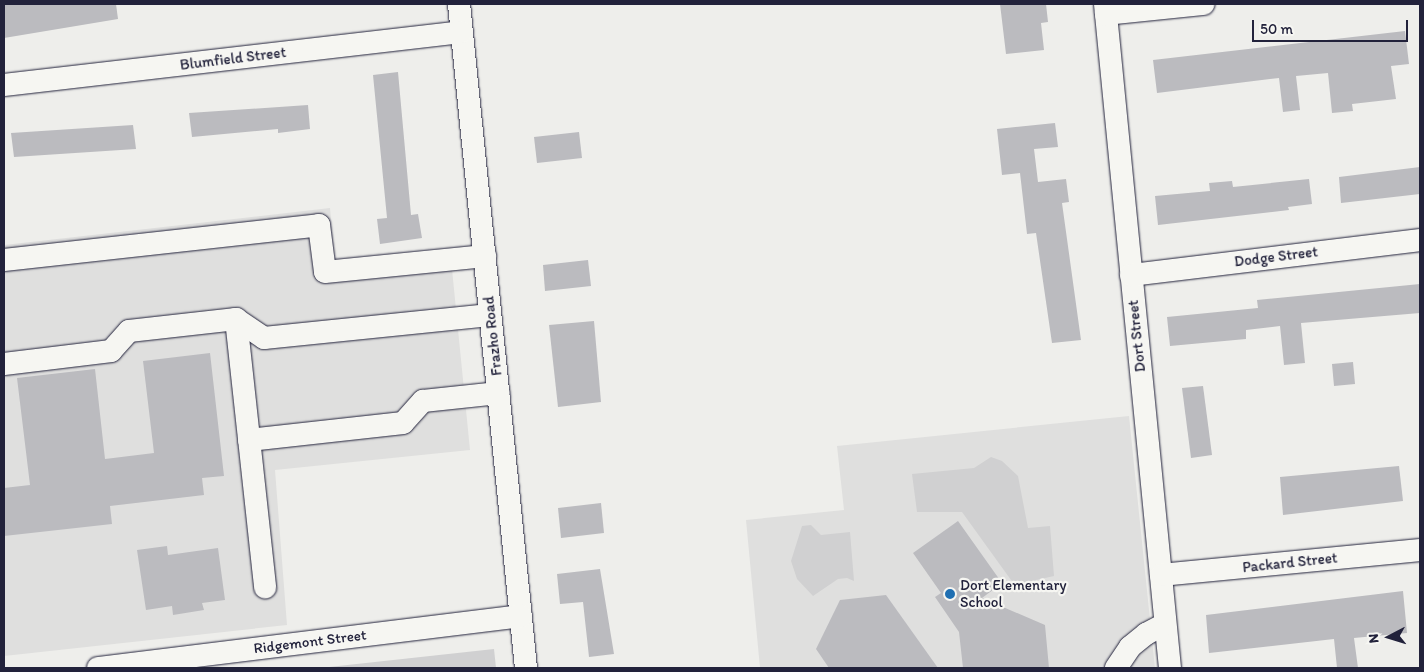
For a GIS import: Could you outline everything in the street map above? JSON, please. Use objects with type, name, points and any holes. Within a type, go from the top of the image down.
[{"type":"street","name":"Frazho Road","points":[[458,4],[526,668]]},
{"type":"street","points":[[1106,9],[1203,4]]},
{"type":"street","name":"Dort Street","points":[[1106,9],[1170,668]]},
{"type":"street","name":"Blumfield Street","points":[[4,85],[462,32]]},
{"type":"street","points":[[4,260],[319,225],[325,272],[484,256]]},
{"type":"street","name":"Dodge Street","points":[[1131,275],[1420,240]]},
{"type":"street","points":[[4,364],[111,351],[130,331],[236,319],[264,338],[490,315]]},
{"type":"street","points":[[236,319],[265,587]]},
{"type":"street","points":[[249,440],[403,423],[423,400],[499,393]]},
{"type":"street","name":"Packard Street","points":[[1161,576],[1420,550]]},
{"type":"street","name":"Ridgemont Street","points":[[98,668],[521,616]]},
{"type":"street","points":[[1116,668],[1130,647],[1146,634],[1165,624]]},
{"type":"shaded area","points":[[330,208],[335,262],[450,249],[470,450],[275,470],[287,625],[4,656],[4,245]]},
{"type":"shaded area","name":"Dort Elementary School","points":[[1129,416],[1155,668],[760,668],[746,520],[844,510],[837,446]]},
{"type":"shaded area","points":[[991,457],[1002,461],[1018,476],[1028,528],[1050,526],[1054,576],[1018,584],[1011,580],[962,512],[917,512],[912,474],[974,468]]},
{"type":"shaded area","points":[[811,525],[821,535],[850,532],[854,581],[847,578],[838,579],[813,596],[797,579],[791,561],[802,526]]},
{"type":"shaded area","points":[[494,649],[496,668],[320,668]]},
{"type":"building","points":[[4,4],[116,4],[118,19],[4,38]]},
{"type":"building","points":[[1000,4],[1046,4],[1048,22],[1041,23],[1044,50],[1006,54]]},
{"type":"building","points":[[1405,31],[1409,64],[1391,66],[1396,99],[1352,104],[1353,111],[1332,113],[1328,73],[1296,76],[1300,110],[1283,112],[1279,78],[1157,93],[1153,60]]},
{"type":"building","points":[[398,72],[411,215],[418,214],[422,238],[380,244],[377,219],[387,218],[373,75]]},
{"type":"building","points":[[308,105],[310,129],[278,133],[278,129],[192,137],[189,113]]},
{"type":"building","points":[[1055,123],[1058,147],[1034,149],[1038,182],[1066,179],[1069,202],[1062,203],[1081,340],[1052,343],[1036,233],[1027,234],[1020,173],[1002,175],[997,129]]},
{"type":"building","points":[[133,125],[136,149],[14,157],[11,133]]},
{"type":"building","points":[[579,132],[582,158],[537,163],[534,137]]},
{"type":"building","points":[[1420,167],[1420,194],[1341,203],[1339,177]]},
{"type":"building","points":[[1309,179],[1312,204],[1288,207],[1289,210],[1158,225],[1155,196],[1210,191],[1209,183],[1232,181],[1233,187]]},
{"type":"building","points":[[588,260],[591,286],[545,291],[543,265]]},
{"type":"building","points":[[1420,284],[1420,313],[1301,323],[1305,363],[1284,365],[1280,326],[1246,330],[1246,339],[1170,346],[1167,317],[1258,308],[1257,300]]},
{"type":"building","points":[[594,321],[601,402],[558,407],[549,325]]},
{"type":"building","points":[[210,353],[224,476],[202,478],[204,495],[110,506],[112,524],[4,536],[4,488],[30,485],[17,378],[95,369],[105,459],[154,453],[143,361]]},
{"type":"building","points":[[1353,362],[1355,384],[1334,386],[1332,364]]},
{"type":"building","points":[[1203,386],[1212,455],[1191,458],[1182,388]]},
{"type":"building","points":[[1399,466],[1403,501],[1283,515],[1280,477]]},
{"type":"building","points":[[601,503],[604,533],[561,538],[558,508]]},
{"type":"building","points":[[958,521],[1002,583],[982,598],[1045,625],[1049,668],[963,668],[959,632],[935,597],[941,593],[913,553]]},
{"type":"building","points":[[167,546],[168,555],[218,548],[225,600],[202,603],[204,610],[173,615],[172,606],[146,610],[137,550]]},
{"type":"building","points":[[600,569],[614,654],[589,657],[583,602],[560,604],[557,574]]},
{"type":"building","points":[[1403,591],[1407,633],[1354,638],[1358,668],[1337,668],[1334,639],[1209,653],[1206,615]]},
{"type":"building","points":[[886,595],[938,668],[829,668],[816,649],[840,600]]},
{"type":"place","name":"Dort Elementary School","points":[[950,594]]}]
